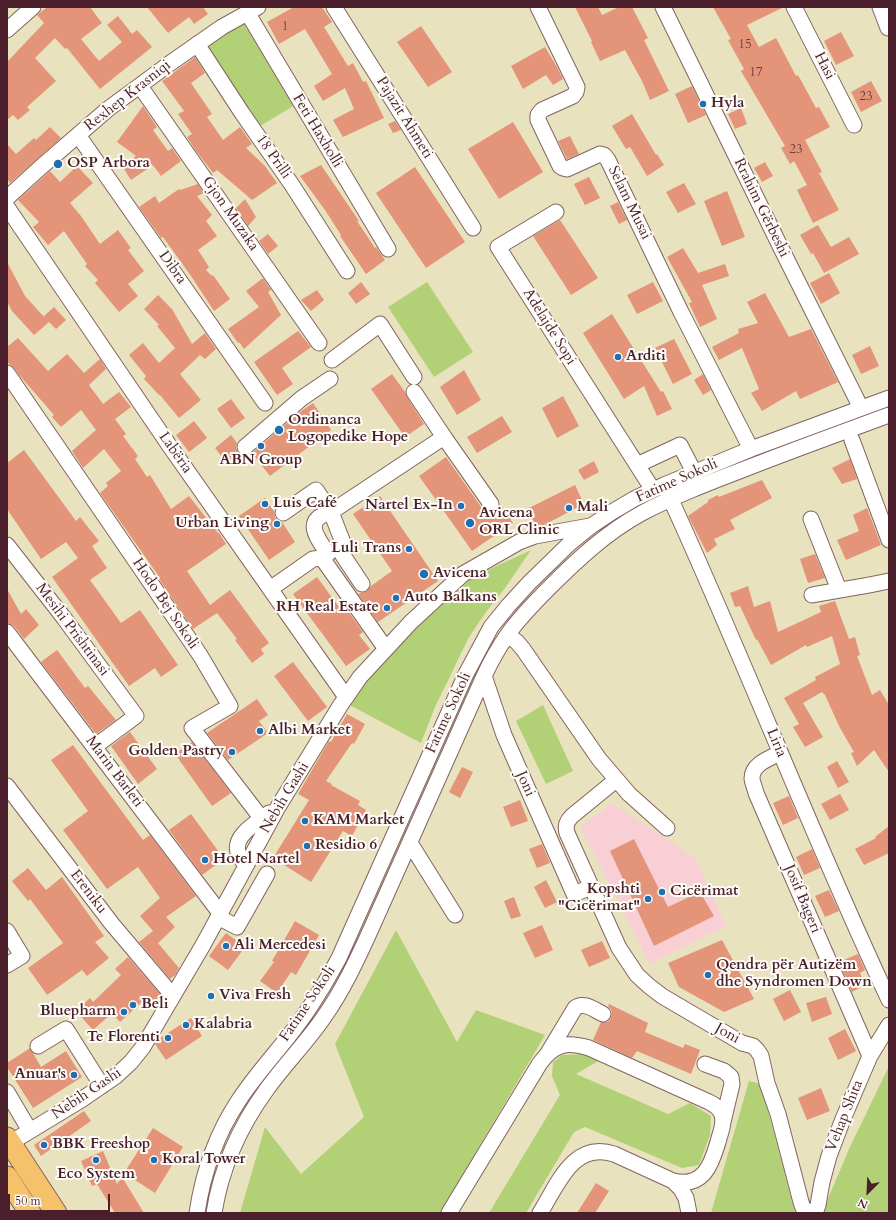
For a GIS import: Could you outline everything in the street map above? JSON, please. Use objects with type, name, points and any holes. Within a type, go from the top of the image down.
[{"type":"highway","points":[[8,1141],[56,1213]]},
{"type":"highway","points":[[12,1185],[30,1213]]},
{"type":"street","points":[[7,30],[33,7]]},
{"type":"street","name":"Pajazit Ahmeti","points":[[334,7],[474,228]]},
{"type":"street","name":"Selam Musai","points":[[538,7],[577,87],[573,96],[542,110],[538,114],[538,120],[560,166],[567,169],[600,154],[604,155],[608,160],[678,305],[751,449]]},
{"type":"street","name":"Rrahim Gërbeshi","points":[[664,7],[793,273],[861,408]]},
{"type":"street","name":"Hasi","points":[[794,7],[854,125]]},
{"type":"street","points":[[880,7],[888,28]]},
{"type":"street","name":"Rexhep Krasniqi","points":[[7,198],[108,109],[222,27],[252,10]]},
{"type":"street","name":"Feti Haxholli","points":[[252,10],[388,249]]},
{"type":"street","name":"18 Prilli","points":[[198,44],[242,114],[292,185],[347,271]]},
{"type":"street","name":"Gjon Muzaka","points":[[140,86],[319,343]]},
{"type":"street","name":"Dibra","points":[[78,134],[265,403]]},
{"type":"street","name":"Labëria","points":[[7,208],[169,445],[346,697]]},
{"type":"street","name":"Adelajde Sopi","points":[[556,212],[498,247],[637,465],[658,488]]},
{"type":"street","points":[[332,360],[380,324],[444,437],[491,504]]},
{"type":"street","name":"Hodo Bej Sokoli","points":[[7,373],[200,655],[230,706],[192,728],[262,819]]},
{"type":"street","points":[[245,446],[302,398],[330,379]]},
{"type":"street","name":"Fatime Sokoli","points":[[197,1213],[203,1181],[217,1141],[227,1120],[239,1100],[310,1007],[324,985],[356,922],[466,674],[492,627],[529,582],[569,544],[591,526],[612,512],[658,488],[751,449],[889,398]]},
{"type":"street","name":"Fatime Sokoli","points":[[214,1213],[225,1168],[243,1126],[268,1088],[310,1037],[340,992],[355,966],[493,657],[531,606],[562,575],[601,540],[641,514],[670,499],[750,466],[889,415]]},
{"type":"street","points":[[328,554],[313,530],[313,525],[319,517],[323,514],[331,512],[444,437]]},
{"type":"street","points":[[852,440],[889,540]]},
{"type":"street","points":[[637,465],[680,445],[694,472]]},
{"type":"street","name":"Liria","points":[[658,488],[670,499],[717,602],[856,929],[889,1000]]},
{"type":"street","points":[[283,513],[316,490],[331,512],[342,540],[340,551],[362,584]]},
{"type":"street","points":[[811,519],[839,590]]},
{"type":"street","name":"Nebih Gashi","points":[[8,1141],[30,1131],[102,1086],[116,1076],[135,1057],[154,1030],[203,945],[278,806],[340,706],[360,677],[411,622],[463,574],[519,542],[551,532],[591,526]]},
{"type":"street","name":"Mesihi Prishtinasi","points":[[7,545],[64,618],[136,716],[94,747]]},
{"type":"street","points":[[270,589],[313,559],[322,558],[386,649]]},
{"type":"street","points":[[812,595],[889,581]]},
{"type":"street","points":[[518,595],[531,606]]},
{"type":"street","name":"Marin Barleti","points":[[7,632],[219,915]]},
{"type":"street","points":[[508,635],[517,642],[523,650],[599,759],[616,780],[643,808],[667,828]]},
{"type":"street","name":"Joni","points":[[484,676],[504,735],[574,894],[591,887]]},
{"type":"street","name":"Josif Bageri","points":[[780,753],[763,761],[753,772],[752,778],[759,800],[870,1056]]},
{"type":"street","name":"Joni","points":[[616,780],[572,816],[566,827],[591,887],[619,948],[637,975],[662,996],[742,1043],[753,1046],[757,1050],[761,1056],[767,1083],[778,1114],[797,1191],[803,1208],[809,1213]]},
{"type":"street","name":"Ereniku","points":[[7,786],[112,924],[173,996]]},
{"type":"street","points":[[246,865],[238,852],[237,845],[240,838],[245,832],[278,806]]},
{"type":"street","points":[[410,843],[455,915]]},
{"type":"street","points":[[219,915],[237,927],[267,874]]},
{"type":"street","points":[[7,930],[22,956],[7,965]]},
{"type":"street","points":[[449,1213],[540,1063],[576,1008],[579,1005],[585,1005],[603,1014]]},
{"type":"street","name":"Vehap Shita","points":[[815,1213],[829,1156],[843,1119],[870,1056],[889,1024]]},
{"type":"street","points":[[38,1046],[66,1029],[102,1086]]},
{"type":"street","points":[[547,1054],[556,1047],[566,1044],[589,1048],[715,1105],[719,1109],[724,1122]]},
{"type":"street","points":[[540,1213],[563,1174],[578,1158],[585,1154],[605,1151],[673,1181],[682,1183],[690,1182],[704,1175],[713,1159],[724,1122],[732,1084],[731,1077],[724,1072],[705,1064]]},
{"type":"street","points":[[7,1092],[30,1131]]},
{"type":"street","points":[[673,1181],[681,1189],[686,1198],[689,1213]]},
{"type":"street","points":[[12,1185],[22,1213]]},
{"type":"shaded area","name":"Cicërimat","points":[[612,803],[695,858],[726,926],[650,964],[580,827]]},
{"type":"green space","points":[[243,22],[295,105],[257,128],[205,46]]},
{"type":"green space","points":[[427,282],[473,352],[434,377],[388,307]]},
{"type":"green space","points":[[531,550],[469,637],[435,707],[421,743],[344,702],[417,626],[473,577]]},
{"type":"green space","points":[[543,705],[573,771],[546,784],[516,721]]},
{"type":"green space","points":[[396,930],[457,1042],[476,1010],[545,1035],[440,1213],[240,1213],[265,1127],[301,1174],[364,1117],[335,1044]]},
{"type":"green space","points":[[582,1054],[598,1061],[576,1074],[668,1114],[690,1103],[711,1116],[710,1135],[699,1165],[682,1168],[585,1127],[574,1132],[526,1213],[489,1213],[560,1095],[552,1076],[553,1062],[562,1055]]},
{"type":"green space","points":[[889,1066],[889,1213],[822,1213],[849,1149]]},
{"type":"green space","points":[[749,1081],[761,1084],[795,1213],[711,1213]]},
{"type":"building","points":[[47,7],[90,7],[102,23],[81,39],[99,61],[122,42],[107,25],[118,16],[132,34],[137,30],[152,47],[100,89],[67,48],[65,49],[55,38],[35,58],[56,81],[27,107],[30,110],[18,120],[13,115],[7,120],[7,62],[44,23],[37,15]]},
{"type":"building","points":[[147,7],[203,7],[208,14],[194,24],[189,17],[168,33]]},
{"type":"building","points":[[294,7],[322,7],[332,22],[324,27],[348,66],[353,63],[363,82],[366,81],[384,118],[343,137],[333,120],[354,109],[345,88],[323,101],[314,86],[332,74],[305,29],[279,44],[267,22]]},
{"type":"building","points":[[575,7],[598,7],[602,15],[619,7],[632,7],[648,38],[644,40],[669,91],[650,100],[642,81],[625,50],[600,61]]},
{"type":"building","points":[[713,7],[784,7],[747,25],[759,47],[776,38],[796,76],[798,75],[816,108],[819,107],[830,127],[805,140],[822,172],[819,173],[839,210],[813,223],[797,190],[807,185],[794,161],[790,164],[781,148],[785,146],[741,71],[744,69],[728,40],[731,39]]},
{"type":"building","points":[[421,26],[452,72],[428,87],[397,42]]},
{"type":"building","points":[[841,32],[854,56],[836,65],[824,41]]},
{"type":"building","points":[[545,47],[563,79],[553,85],[546,75],[523,89],[511,66]]},
{"type":"building","points":[[195,57],[205,73],[191,83],[212,114],[207,117],[223,140],[240,127],[252,144],[246,148],[265,166],[277,183],[252,200],[217,170],[213,173],[196,151],[187,137],[192,134],[178,114],[184,111],[162,81]]},
{"type":"building","points":[[871,81],[882,101],[861,112],[851,92]]},
{"type":"building","points":[[692,86],[706,115],[688,123],[675,94]]},
{"type":"building","points":[[143,106],[157,127],[153,130],[168,151],[172,148],[181,161],[161,176],[153,165],[131,180],[122,166],[136,156],[117,142]]},
{"type":"building","points":[[741,108],[747,124],[735,129],[728,114]]},
{"type":"building","points":[[632,114],[656,155],[657,154],[664,165],[647,176],[630,147],[626,149],[612,126]]},
{"type":"building","points":[[395,121],[401,130],[393,133],[388,124]]},
{"type":"building","points":[[513,122],[543,172],[499,199],[468,149]]},
{"type":"building","points":[[50,127],[61,138],[10,183],[7,179],[7,144],[16,154],[34,138],[36,140]]},
{"type":"building","points":[[570,136],[579,154],[567,159],[558,141]]},
{"type":"building","points":[[765,162],[773,176],[762,182],[754,168]]},
{"type":"building","points":[[321,165],[359,221],[357,221],[375,248],[376,247],[385,260],[366,274],[340,236],[341,235],[325,210],[300,176]]},
{"type":"building","points":[[77,166],[93,183],[70,203],[81,216],[100,244],[118,230],[131,248],[128,250],[144,271],[128,284],[138,296],[119,312],[95,283],[98,280],[85,266],[87,264],[64,231],[48,245],[33,227],[39,222],[18,200],[50,171],[60,182]]},
{"type":"building","points":[[415,167],[465,242],[426,268],[376,193]]},
{"type":"building","points":[[589,177],[600,198],[585,205],[574,184]]},
{"type":"building","points":[[684,183],[696,204],[678,213],[666,192]]},
{"type":"building","points":[[198,184],[204,193],[197,196],[212,215],[206,221],[217,236],[198,250],[209,267],[206,270],[212,276],[213,275],[230,299],[214,311],[163,237],[161,238],[139,207],[155,196],[159,203],[179,189],[180,190]]},
{"type":"building","points":[[727,191],[745,237],[722,246],[704,201]]},
{"type":"building","points":[[245,199],[256,217],[248,226],[236,208]]},
{"type":"building","points":[[618,202],[627,220],[619,224],[610,206]]},
{"type":"building","points":[[560,220],[598,278],[571,295],[533,236]]},
{"type":"building","points":[[818,225],[831,247],[849,237],[859,254],[824,273],[813,253],[811,254],[800,235]]},
{"type":"building","points":[[268,234],[278,246],[268,254],[259,241]]},
{"type":"building","points":[[683,248],[698,273],[725,264],[729,276],[702,285],[717,319],[700,327],[689,303],[692,302],[667,257]]},
{"type":"building","points":[[7,262],[25,296],[45,318],[44,316],[54,307],[66,320],[56,329],[49,322],[34,335],[12,311],[7,302]]},
{"type":"building","points":[[829,273],[840,293],[821,304],[810,283]]},
{"type":"building","points":[[263,278],[271,290],[268,292],[281,315],[244,349],[228,329],[259,307],[246,291]]},
{"type":"building","points":[[361,282],[370,294],[356,304],[348,293]]},
{"type":"building","points":[[653,282],[663,301],[637,314],[627,295]]},
{"type":"building","points":[[317,290],[324,300],[311,311],[301,300]]},
{"type":"building","points":[[765,293],[789,337],[811,329],[838,382],[800,399],[796,391],[762,411],[751,393],[759,389],[742,348],[719,360],[712,347],[739,333],[738,329],[758,323],[747,302]]},
{"type":"building","points":[[158,295],[172,309],[192,344],[205,333],[216,349],[205,359],[200,355],[180,374],[201,400],[179,418],[160,395],[144,379],[146,376],[129,355],[143,343],[159,363],[175,348],[157,326],[159,325],[144,309]]},
{"type":"building","name":"Arditi","points":[[612,314],[661,392],[663,391],[672,409],[657,416],[644,386],[624,399],[583,333]]},
{"type":"building","points":[[298,331],[311,347],[282,368],[293,384],[277,395],[254,362]]},
{"type":"building","points":[[18,338],[48,371],[67,354],[84,373],[100,359],[106,369],[89,385],[103,404],[119,392],[131,407],[115,419],[126,434],[123,436],[138,456],[135,459],[147,477],[150,475],[171,509],[189,496],[226,544],[187,571],[210,605],[230,590],[269,643],[261,649],[264,654],[252,663],[235,640],[237,639],[217,613],[193,629],[157,576],[158,575],[100,493],[108,486],[106,483],[121,471],[104,449],[83,468],[72,451],[96,430],[81,410],[61,427],[52,417],[54,415],[14,368],[7,362],[7,347]]},
{"type":"building","points":[[674,339],[692,374],[673,384],[655,348]]},
{"type":"building","points":[[870,346],[879,366],[861,374],[852,355]]},
{"type":"building","points":[[464,370],[481,400],[457,415],[440,387]]},
{"type":"building","points":[[392,374],[405,392],[424,424],[405,437],[371,389]]},
{"type":"building","points":[[703,374],[711,390],[703,395],[694,380]]},
{"type":"building","points":[[563,396],[579,426],[557,438],[542,408]]},
{"type":"building","points":[[231,399],[245,418],[231,428],[217,409]]},
{"type":"building","points":[[313,403],[331,430],[270,476],[252,453],[300,412]]},
{"type":"building","points":[[502,416],[512,432],[477,453],[467,437]]},
{"type":"building","points":[[194,421],[207,438],[189,452],[176,435]]},
{"type":"building","points":[[231,435],[237,443],[236,448],[238,453],[226,462],[215,448]]},
{"type":"building","points":[[24,450],[76,521],[80,517],[99,541],[92,546],[107,568],[90,580],[121,623],[140,610],[178,665],[161,677],[155,668],[129,686],[52,577],[78,558],[66,542],[41,559],[7,509],[7,463]]},
{"type":"building","name":"Nartel Ex-In","points":[[446,457],[484,511],[491,513],[496,512],[500,504],[513,523],[472,551],[419,476]]},
{"type":"building","points":[[850,459],[857,479],[842,484],[832,468]]},
{"type":"building","points":[[594,461],[599,472],[584,480],[578,470]]},
{"type":"building","points":[[762,480],[772,498],[730,520],[735,529],[714,539],[717,545],[707,553],[688,516],[708,502],[708,500],[718,495],[719,497]]},
{"type":"building","points":[[575,485],[584,504],[542,526],[536,527],[527,509]]},
{"type":"building","name":"Nartel Ex-In","points":[[380,496],[438,581],[378,622],[358,594],[367,591],[371,586],[392,571],[353,514]]},
{"type":"building","points":[[265,498],[274,511],[275,518],[282,522],[295,542],[269,560],[239,516]]},
{"type":"building","points":[[867,508],[881,545],[846,560],[837,540],[859,531],[853,515]]},
{"type":"building","points":[[815,554],[825,578],[808,583],[800,559]]},
{"type":"building","points":[[317,577],[339,607],[343,604],[363,632],[359,635],[370,649],[346,666],[293,594]]},
{"type":"building","points":[[748,586],[754,607],[770,601],[778,632],[821,612],[819,606],[835,601],[849,639],[855,637],[860,655],[857,656],[872,695],[880,690],[889,705],[889,772],[874,750],[857,766],[851,753],[854,752],[840,728],[825,695],[822,692],[803,703],[823,737],[805,747],[793,727],[799,724],[784,698],[816,680],[815,677],[840,664],[832,636],[807,647],[806,645],[771,665],[757,639],[756,640],[740,606],[735,607],[730,593]]},
{"type":"building","points":[[7,589],[21,614],[26,609],[39,625],[24,639],[14,626],[7,623]]},
{"type":"building","points":[[57,650],[85,688],[88,686],[116,720],[96,734],[41,662]]},
{"type":"building","points":[[293,662],[327,707],[308,721],[274,676]]},
{"type":"building","points":[[257,699],[268,715],[259,721],[268,733],[228,760],[207,733]]},
{"type":"building","points":[[347,714],[365,724],[354,744],[352,743],[326,781],[360,801],[358,805],[366,810],[352,836],[343,831],[311,882],[273,858],[309,800],[298,794],[329,741],[331,742]]},
{"type":"building","points":[[130,732],[157,769],[138,784],[111,746]]},
{"type":"building","points":[[192,742],[231,793],[212,806],[175,754]]},
{"type":"building","points":[[73,745],[143,840],[150,835],[196,896],[166,917],[175,927],[158,943],[179,968],[175,975],[170,979],[139,942],[153,931],[140,916],[160,898],[138,867],[107,889],[63,830],[88,811],[51,760]]},
{"type":"building","points":[[837,761],[849,782],[838,788],[827,767]]},
{"type":"building","points":[[462,767],[473,772],[460,798],[449,792]]},
{"type":"building","points":[[840,794],[849,810],[830,820],[821,804]]},
{"type":"building","points":[[789,796],[798,818],[783,825],[773,803]]},
{"type":"building","points":[[520,800],[528,821],[511,827],[503,807]]},
{"type":"building","points":[[191,814],[224,859],[202,875],[169,830]]},
{"type":"building","points":[[889,826],[889,853],[864,865],[855,849],[876,838],[875,837]]},
{"type":"building","name":"Kopshti \"Cicërimat\"","points":[[634,839],[668,907],[700,892],[714,916],[654,946],[610,851]]},
{"type":"building","points":[[542,844],[550,863],[537,868],[529,849]]},
{"type":"building","points":[[812,849],[820,868],[804,875],[796,857]]},
{"type":"building","points":[[28,868],[46,890],[62,877],[104,936],[95,942],[109,958],[87,976],[82,970],[47,995],[28,968],[63,943],[30,899],[28,901],[12,881]]},
{"type":"building","points":[[546,880],[557,902],[545,908],[534,887]]},
{"type":"building","points":[[829,890],[839,911],[825,917],[815,896]]},
{"type":"building","points":[[514,897],[521,916],[511,919],[504,901]]},
{"type":"building","points":[[295,921],[319,935],[296,975],[291,972],[277,993],[260,981],[274,962],[272,961]]},
{"type":"building","points":[[542,925],[553,950],[535,958],[523,933]]},
{"type":"building","points":[[226,933],[245,947],[228,970],[209,956]]},
{"type":"building","name":"Qendra për Autizëm dhe Syndromen Down","points":[[722,940],[754,999],[724,1012],[679,987],[668,963]]},
{"type":"building","points":[[602,941],[610,958],[589,967],[581,950]]},
{"type":"building","points":[[858,954],[865,970],[860,973],[865,985],[852,992],[839,962]]},
{"type":"building","points":[[128,957],[161,995],[150,1006],[144,1000],[120,1022],[112,1013],[93,1030],[76,1011],[90,998],[93,1002],[121,975],[115,969]]},
{"type":"building","points":[[790,990],[801,1012],[784,1021],[773,999]]},
{"type":"building","points":[[826,997],[832,1014],[812,1022],[806,1003]]},
{"type":"building","points":[[609,1004],[648,1023],[645,1032],[683,1048],[685,1044],[700,1050],[691,1074],[637,1051],[632,1058],[593,1040],[601,1022],[608,1022],[611,1018],[612,1013],[611,1009],[608,1007]]},
{"type":"building","points":[[191,1018],[202,1036],[166,1060],[155,1044],[157,1040]]},
{"type":"building","points":[[845,1029],[856,1051],[838,1060],[828,1038]]},
{"type":"building","points":[[30,1048],[41,1067],[66,1051],[82,1077],[33,1108],[7,1067],[7,1063]]},
{"type":"building","points":[[821,1088],[830,1111],[807,1120],[798,1098]]},
{"type":"building","points":[[84,1111],[91,1121],[41,1156],[34,1145]]},
{"type":"building","name":"Koral Tower","points":[[153,1128],[183,1147],[155,1193],[124,1173]]},
{"type":"building","points":[[103,1151],[117,1184],[122,1177],[144,1213],[115,1213],[97,1184],[92,1186],[81,1161]]},
{"type":"building","points":[[596,1183],[609,1191],[595,1213],[577,1213]]},
{"type":"place","name":"Hyla","points":[[703,104]]},
{"type":"place","name":"OSP Arbora","points":[[58,164]]},
{"type":"place","name":"Arditi","points":[[618,357]]},
{"type":"place","name":"Ordinanca Logopedike Hope","points":[[279,430]]},
{"type":"place","name":"ABN Group","points":[[261,446]]},
{"type":"place","name":"Luis Café","points":[[265,504]]},
{"type":"place","name":"Nartel Ex-In","points":[[461,506]]},
{"type":"place","name":"Mali","points":[[569,508]]},
{"type":"place","name":"Avicena ORL Clinic","points":[[470,523]]},
{"type":"place","name":"Urban Living","points":[[277,524]]},
{"type":"place","name":"Luli Trans","points":[[409,549]]},
{"type":"place","name":"Avicena","points":[[424,574]]},
{"type":"place","name":"Auto Balkans","points":[[396,598]]},
{"type":"place","name":"RH Real Estate","points":[[387,608]]},
{"type":"place","name":"Albi Market","points":[[260,731]]},
{"type":"place","name":"Golden Pastry","points":[[232,752]]},
{"type":"place","name":"KAM Market","points":[[305,821]]},
{"type":"place","name":"Residio 6","points":[[307,846]]},
{"type":"place","name":"Hotel Nartel","points":[[205,860]]},
{"type":"place","name":"Cicërimat","points":[[662,892]]},
{"type":"place","name":"Kopshti \"Cicërimat\"","points":[[648,899]]},
{"type":"place","name":"Ali Mercedesi","points":[[226,946]]},
{"type":"place","name":"Qendra për Autizëm dhe Syndromen Down","points":[[708,975]]},
{"type":"place","name":"Viva Fresh","points":[[211,996]]},
{"type":"place","name":"Beli","points":[[133,1005]]},
{"type":"place","name":"Bluepharm","points":[[124,1012]]},
{"type":"place","name":"Kalabria","points":[[186,1025]]},
{"type":"place","name":"Te Florenti","points":[[168,1038]]},
{"type":"place","name":"Anuar's","points":[[74,1075]]},
{"type":"place","name":"BBK Freeshop","points":[[44,1145]]},
{"type":"place","name":"Eco System","points":[[96,1160]]},
{"type":"place","name":"Koral Tower","points":[[154,1160]]}]
